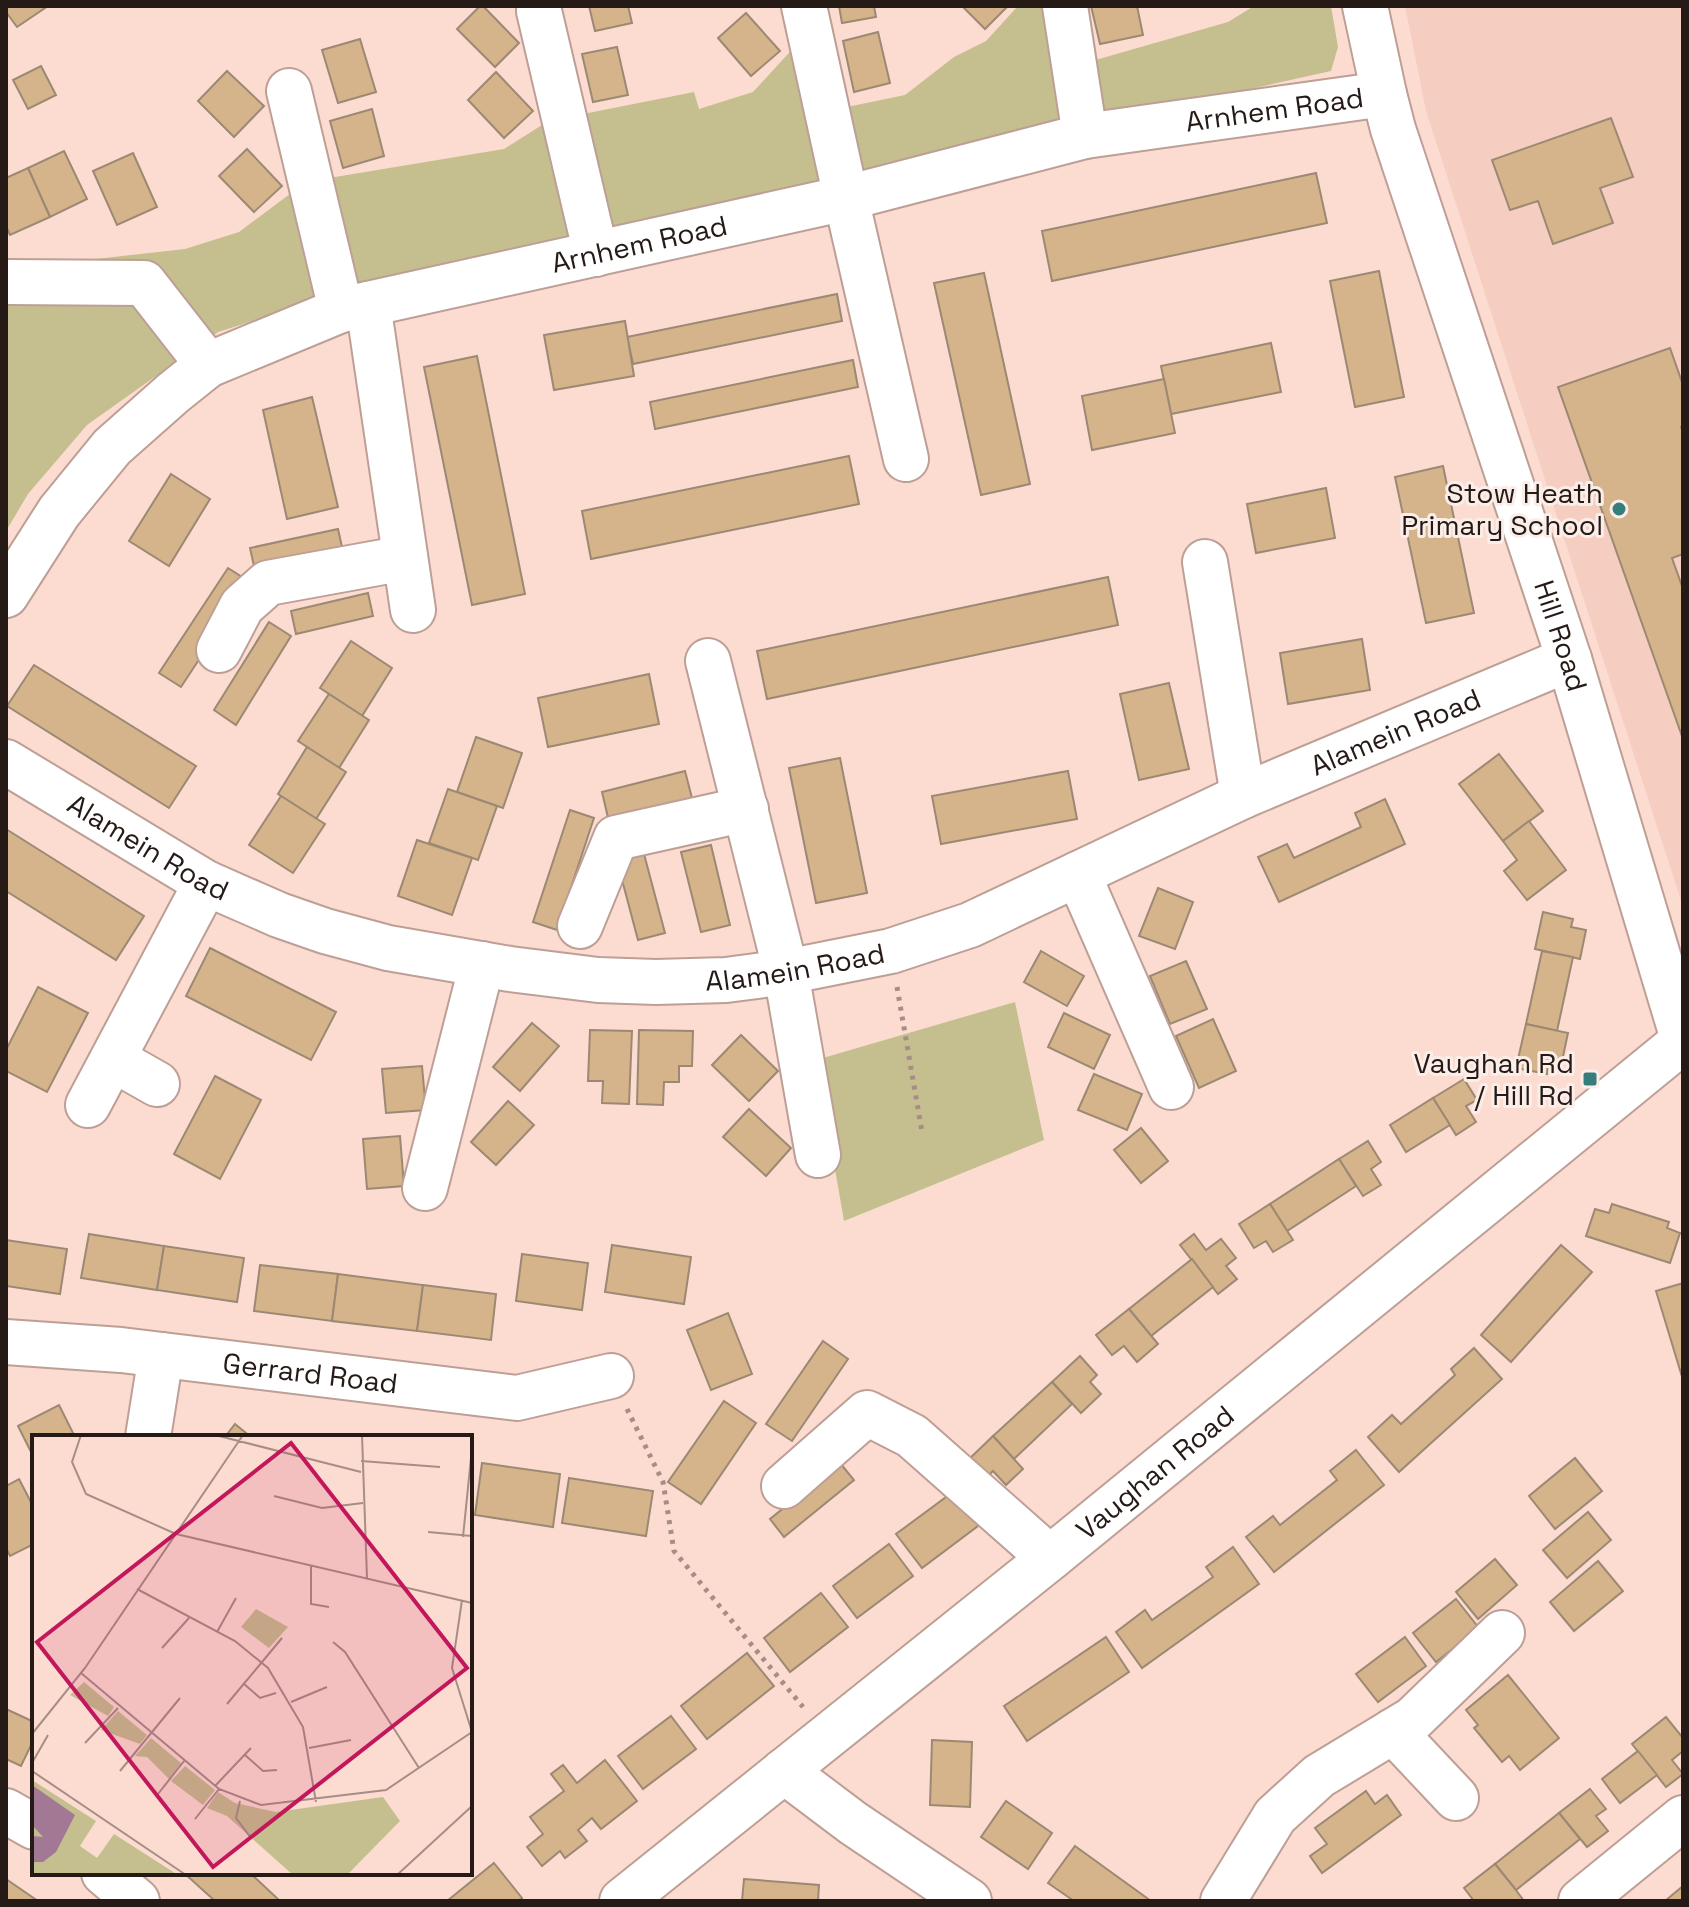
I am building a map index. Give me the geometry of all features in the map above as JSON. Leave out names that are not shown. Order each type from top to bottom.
[{"type":"street","points":[[804,6],[906,459]]},
{"type":"street","points":[[1065,6],[1085,136]]},
{"type":"street","name":"Hill Road","points":[[1365,6],[1393,129],[1569,659],[1683,1040]]},
{"type":"street","points":[[539,11],[596,254]]},
{"type":"street","points":[[289,91],[355,307],[413,610]]},
{"type":"street","name":"Arnhem Road","points":[[6,595],[59,512],[112,447],[208,365],[355,307],[846,198],[1085,136],[1384,94]]},
{"type":"street","points":[[6,282],[144,283],[208,365]]},
{"type":"street","points":[[219,650],[242,606],[268,583],[405,558]]},
{"type":"street","points":[[1205,562],[1243,796]]},
{"type":"street","name":"Alamein Road","points":[[6,762],[206,883],[325,931],[388,948],[598,980],[726,980],[786,972],[891,951],[970,925],[1243,796],[1569,659]]},
{"type":"street","points":[[708,661],[786,972],[818,1155]]},
{"type":"street","points":[[580,926],[616,838],[746,809]]},
{"type":"street","points":[[1078,874],[1171,1087]]},
{"type":"street","points":[[88,1105],[206,883]]},
{"type":"street","points":[[425,1188],[482,964]]},
{"type":"street","name":"Vaughan Road","points":[[622,1901],[1050,1558],[1683,1040]]},
{"type":"street","points":[[113,1059],[157,1084]]},
{"type":"street","name":"Gerrard Road","points":[[6,1342],[121,1350],[517,1398],[611,1376]]},
{"type":"street","points":[[148,1435],[161,1355]]},
{"type":"street","points":[[784,1486],[867,1413],[912,1436],[1050,1558]]},
{"type":"street","points":[[1223,1901],[1275,1816],[1319,1776],[1413,1719],[1502,1633]]},
{"type":"street","points":[[1393,1731],[1456,1798]]},
{"type":"street","points":[[784,1771],[853,1823],[969,1901]]},
{"type":"street","points":[[6,1811],[32,1826]]},
{"type":"street","points":[[1581,1901],[1683,1818]]},
{"type":"street","points":[[106,1875],[137,1901]]},
{"type":"path","points":[[891,951],[922,1132]]},
{"type":"path","points":[[611,1376],[663,1482],[674,1551],[826,1736]]},
{"type":"shaded area","points":[[1018,6],[1049,6],[1069,125],[855,177],[842,108],[905,95],[954,57],[986,41]]},
{"type":"shaded area","points":[[1254,6],[1331,6],[1338,47],[1331,71],[1102,122],[1085,63],[1228,22]]},
{"type":"shaded area","name":"Stow Heath Primary School","points":[[1405,6],[1683,6],[1683,907],[1426,111]]},
{"type":"shaded area","points":[[798,43],[824,182],[602,232],[573,116],[694,92],[699,109],[753,92]]},
{"type":"shaded area","points":[[553,118],[571,235],[350,291],[323,179],[504,149]]},
{"type":"shaded area","points":[[298,188],[331,296],[218,332],[87,425],[28,494],[6,531],[6,269],[185,249],[239,232]]},
{"type":"shaded area","points":[[1015,1002],[1044,1140],[844,1221],[816,1060]]},
{"type":"building","points":[[6,6],[48,6],[17,27],[6,12]]},
{"type":"building","points":[[480,6],[519,43],[495,67],[457,29]]},
{"type":"building","points":[[589,6],[628,6],[632,23],[595,31]]},
{"type":"building","points":[[839,6],[874,6],[876,17],[842,23]]},
{"type":"building","points":[[962,6],[1008,6],[985,29]]},
{"type":"building","points":[[1091,6],[1137,6],[1143,35],[1100,44]]},
{"type":"building","points":[[746,13],[780,51],[751,76],[718,38]]},
{"type":"building","points":[[878,32],[890,83],[854,92],[843,41]]},
{"type":"building","points":[[360,39],[376,92],[338,103],[322,50]]},
{"type":"building","points":[[617,47],[628,95],[593,102],[582,54]]},
{"type":"building","points":[[41,66],[56,95],[28,109],[13,80]]},
{"type":"building","points":[[227,71],[264,106],[234,137],[198,101]]},
{"type":"building","points":[[496,72],[533,111],[504,138],[468,100]]},
{"type":"building","points":[[372,109],[384,156],[343,168],[330,121]]},
{"type":"building","points":[[1611,118],[1633,177],[1600,188],[1613,223],[1553,244],[1538,201],[1510,210],[1492,160]]},
{"type":"building","points":[[247,149],[282,186],[254,212],[219,176]]},
{"type":"building","points":[[64,151],[87,199],[50,217],[28,168]]},
{"type":"building","points":[[133,153],[157,207],[117,225],[93,171]]},
{"type":"building","points":[[28,168],[50,217],[10,235],[6,226],[6,178]]},
{"type":"building","points":[[1316,173],[1327,223],[1052,281],[1042,231]]},
{"type":"building","points":[[1379,271],[1404,397],[1355,407],[1330,281]]},
{"type":"building","points":[[984,273],[1030,484],[981,495],[934,283]]},
{"type":"building","points":[[837,294],[842,321],[633,364],[627,337]]},
{"type":"building","points":[[625,321],[634,376],[554,390],[544,335]]},
{"type":"building","points":[[1271,343],[1281,392],[1171,414],[1161,366]]},
{"type":"building","points":[[1670,348],[1683,385],[1683,554],[1672,558],[1683,589],[1683,739],[1558,387]]},
{"type":"building","points":[[477,356],[525,594],[472,605],[424,367]]},
{"type":"building","points":[[853,360],[858,387],[655,429],[650,402]]},
{"type":"building","points":[[1164,379],[1175,433],[1092,450],[1082,396]]},
{"type":"building","points":[[312,397],[338,507],[287,519],[263,410]]},
{"type":"building","points":[[849,456],[859,504],[591,559],[582,511]]},
{"type":"building","points":[[1443,466],[1474,613],[1426,623],[1395,477]]},
{"type":"building","points":[[171,474],[210,499],[169,566],[129,541]]},
{"type":"building","points":[[1326,488],[1335,538],[1256,553],[1247,504]]},
{"type":"building","points":[[338,529],[344,556],[256,575],[250,548]]},
{"type":"building","points":[[228,568],[250,582],[181,687],[159,673]]},
{"type":"building","points":[[1108,577],[1118,625],[767,699],[757,651]]},
{"type":"building","points":[[368,593],[373,616],[296,634],[291,611]]},
{"type":"building","points":[[269,622],[291,636],[236,725],[214,710]]},
{"type":"building","points":[[1362,639],[1370,690],[1288,704],[1280,653]]},
{"type":"building","points":[[351,641],[392,668],[362,716],[320,688]]},
{"type":"building","points":[[34,665],[196,766],[169,808],[7,706]]},
{"type":"building","points":[[649,674],[659,724],[548,747],[538,698]]},
{"type":"building","points":[[1169,683],[1189,769],[1139,780],[1120,694]]},
{"type":"building","points":[[329,694],[369,720],[339,768],[298,741]]},
{"type":"building","points":[[476,737],[522,753],[503,808],[457,792]]},
{"type":"building","points":[[307,747],[346,772],[316,819],[278,794]]},
{"type":"building","points":[[1499,754],[1543,811],[1503,841],[1459,784]]},
{"type":"building","points":[[840,758],[867,893],[816,903],[789,768]]},
{"type":"building","points":[[685,771],[693,802],[609,822],[602,792]]},
{"type":"building","points":[[1068,771],[1077,819],[941,844],[932,796]]},
{"type":"building","points":[[448,789],[497,806],[478,860],[429,843]]},
{"type":"building","points":[[281,796],[325,824],[293,873],[249,845]]},
{"type":"building","points":[[1385,799],[1405,844],[1279,902],[1258,857],[1287,844],[1294,858],[1361,827],[1355,813]]},
{"type":"building","points":[[570,810],[594,818],[557,930],[533,922]]},
{"type":"building","points":[[1529,821],[1566,870],[1527,900],[1504,871],[1517,860],[1503,841]]},
{"type":"building","points":[[6,829],[144,916],[116,960],[6,891]]},
{"type":"building","points":[[417,840],[472,858],[452,915],[398,896]]},
{"type":"building","points":[[711,845],[730,925],[701,932],[681,852]]},
{"type":"building","points":[[644,854],[665,933],[638,940],[617,861]]},
{"type":"building","points":[[1158,888],[1193,902],[1175,949],[1139,936]]},
{"type":"building","points":[[1543,912],[1573,919],[1571,927],[1586,930],[1580,959],[1535,949]]},
{"type":"building","points":[[210,948],[336,1012],[311,1060],[186,996]]},
{"type":"building","points":[[1041,951],[1084,976],[1067,1006],[1024,982]]},
{"type":"building","points":[[1542,951],[1573,957],[1557,1031],[1526,1024]]},
{"type":"building","points":[[1186,961],[1207,1009],[1170,1024],[1150,976]]},
{"type":"building","points":[[38,987],[88,1013],[47,1092],[6,1071],[6,1050]]},
{"type":"building","points":[[1064,1013],[1110,1035],[1094,1069],[1048,1047]]},
{"type":"building","points":[[1213,1019],[1236,1071],[1199,1088],[1176,1036]]},
{"type":"building","points":[[532,1023],[559,1046],[520,1091],[493,1067]]},
{"type":"building","points":[[1526,1024],[1568,1033],[1561,1066],[1549,1063],[1547,1074],[1516,1068]]},
{"type":"building","points":[[590,1030],[632,1031],[629,1104],[602,1103],[603,1081],[588,1081]]},
{"type":"building","points":[[639,1030],[693,1031],[692,1066],[679,1066],[679,1082],[664,1082],[663,1105],[637,1104]]},
{"type":"building","points":[[741,1035],[778,1071],[749,1101],[712,1065]]},
{"type":"building","points":[[422,1066],[426,1110],[386,1113],[382,1069]]},
{"type":"building","points":[[1094,1074],[1142,1094],[1127,1130],[1078,1110]]},
{"type":"building","points":[[215,1076],[261,1100],[220,1179],[174,1154]]},
{"type":"building","points":[[1464,1079],[1477,1100],[1466,1106],[1476,1122],[1456,1135],[1433,1098]]},
{"type":"building","points":[[1433,1098],[1450,1125],[1406,1152],[1390,1125]]},
{"type":"building","points":[[508,1101],[534,1125],[496,1165],[471,1142]]},
{"type":"building","points":[[749,1109],[791,1148],[766,1176],[723,1137]]},
{"type":"building","points":[[1141,1128],[1168,1161],[1141,1183],[1114,1150]]},
{"type":"building","points":[[400,1136],[404,1186],[367,1189],[363,1139]]},
{"type":"building","points":[[1368,1141],[1381,1162],[1371,1169],[1381,1185],[1363,1196],[1339,1159]]},
{"type":"building","points":[[1339,1159],[1356,1186],[1287,1231],[1270,1204]]},
{"type":"building","points":[[1270,1204],[1293,1240],[1273,1252],[1266,1241],[1254,1248],[1239,1224]]},
{"type":"building","points":[[1612,1204],[1669,1222],[1667,1228],[1680,1233],[1670,1263],[1586,1236],[1595,1209],[1609,1213]]},
{"type":"building","points":[[89,1234],[164,1246],[157,1290],[81,1278]]},
{"type":"building","points":[[1194,1234],[1206,1250],[1221,1239],[1236,1258],[1226,1266],[1237,1279],[1218,1294],[1180,1245]]},
{"type":"building","points":[[6,1240],[67,1249],[60,1294],[6,1286]]},
{"type":"building","points":[[612,1245],[691,1257],[684,1304],[605,1292]]},
{"type":"building","points":[[1561,1245],[1592,1272],[1511,1362],[1481,1335]]},
{"type":"building","points":[[164,1246],[244,1258],[237,1302],[157,1290]]},
{"type":"building","points":[[522,1254],[588,1263],[582,1310],[516,1301]]},
{"type":"building","points":[[1192,1259],[1213,1287],[1151,1336],[1129,1309]]},
{"type":"building","points":[[260,1265],[338,1274],[332,1321],[254,1311]]},
{"type":"building","points":[[338,1274],[423,1285],[417,1331],[332,1321]]},
{"type":"building","points":[[1683,1283],[1683,1380],[1656,1291]]},
{"type":"building","points":[[423,1285],[496,1294],[491,1340],[417,1331]]},
{"type":"building","points":[[1129,1309],[1158,1344],[1137,1362],[1124,1346],[1112,1355],[1096,1335]]},
{"type":"building","points":[[728,1313],[752,1374],[711,1390],[687,1330]]},
{"type":"building","points":[[823,1341],[848,1359],[792,1441],[766,1424]]},
{"type":"building","points":[[1474,1348],[1502,1379],[1399,1472],[1368,1437],[1392,1415],[1401,1424],[1455,1375],[1451,1369]]},
{"type":"building","points":[[1080,1356],[1097,1375],[1090,1382],[1101,1394],[1081,1413],[1052,1382]]},
{"type":"building","points":[[1052,1382],[1072,1404],[1014,1459],[993,1436]]},
{"type":"building","points":[[724,1401],[756,1423],[701,1504],[668,1482]]},
{"type":"building","points":[[59,1405],[74,1435],[32,1435],[32,1454],[18,1426]]},
{"type":"building","points":[[235,1424],[249,1435],[227,1435]]},
{"type":"building","points":[[993,1436],[1023,1469],[1006,1485],[993,1471],[984,1480],[967,1461]]},
{"type":"building","points":[[1356,1450],[1384,1485],[1274,1572],[1246,1537],[1273,1516],[1280,1525],[1337,1480],[1330,1471]]},
{"type":"building","points":[[1575,1458],[1602,1491],[1555,1529],[1529,1496]]},
{"type":"building","points":[[482,1463],[560,1474],[553,1527],[475,1515]]},
{"type":"building","points":[[840,1463],[854,1480],[784,1537],[770,1519]]},
{"type":"building","points":[[569,1478],[653,1491],[646,1536],[562,1523]]},
{"type":"building","points":[[19,1479],[32,1504],[32,1545],[10,1556],[6,1548],[6,1486]]},
{"type":"building","points":[[957,1489],[982,1523],[922,1568],[896,1534]]},
{"type":"building","points":[[1588,1512],[1611,1540],[1567,1578],[1543,1550]]},
{"type":"building","points":[[889,1544],[913,1576],[857,1618],[833,1586]]},
{"type":"building","points":[[1233,1547],[1259,1584],[1142,1668],[1116,1632],[1145,1610],[1152,1620],[1213,1577],[1206,1567]]},
{"type":"building","points":[[1495,1559],[1517,1585],[1478,1619],[1456,1592]]},
{"type":"building","points":[[1598,1561],[1623,1591],[1574,1631],[1550,1602]]},
{"type":"building","points":[[821,1593],[848,1627],[790,1672],[764,1638]]},
{"type":"building","points":[[1456,1599],[1479,1628],[1436,1662],[1413,1633]]},
{"type":"building","points":[[1106,1637],[1129,1672],[1027,1741],[1004,1706]]},
{"type":"building","points":[[1405,1637],[1426,1666],[1378,1702],[1356,1674]]},
{"type":"building","points":[[747,1653],[774,1686],[707,1739],[681,1706]]},
{"type":"building","points":[[1508,1675],[1559,1738],[1520,1770],[1509,1756],[1502,1762],[1474,1728],[1478,1725],[1466,1710]]},
{"type":"building","points":[[6,1709],[32,1721],[32,1743],[21,1766],[6,1759]]},
{"type":"building","points":[[671,1716],[696,1749],[643,1789],[618,1756]]},
{"type":"building","points":[[1666,1717],[1683,1738],[1683,1751],[1672,1760],[1683,1774],[1666,1787],[1632,1744]]},
{"type":"building","points":[[932,1740],[972,1742],[970,1807],[930,1805]]},
{"type":"building","points":[[1638,1751],[1657,1775],[1620,1803],[1602,1779]]},
{"type":"building","points":[[605,1760],[637,1801],[601,1829],[592,1818],[578,1830],[587,1841],[565,1858],[560,1851],[542,1866],[527,1847],[543,1834],[530,1817],[564,1791],[551,1774],[563,1765],[577,1783]]},
{"type":"building","points":[[1590,1789],[1606,1809],[1596,1816],[1608,1831],[1587,1847],[1559,1813]]},
{"type":"building","points":[[1366,1791],[1375,1804],[1387,1795],[1401,1815],[1322,1873],[1310,1856],[1327,1844],[1315,1828]]},
{"type":"building","points":[[1006,1801],[1052,1833],[1028,1869],[981,1837]]},
{"type":"building","points":[[1559,1813],[1580,1839],[1516,1890],[1495,1864]]},
{"type":"building","points":[[1075,1846],[1151,1901],[1074,1901],[1048,1883]]},
{"type":"building","points":[[494,1863],[522,1898],[518,1901],[447,1901]]},
{"type":"building","points":[[1495,1864],[1524,1901],[1474,1901],[1464,1888]]},
{"type":"building","points":[[186,1875],[252,1875],[280,1901],[215,1901]]},
{"type":"building","points":[[6,1879],[38,1901],[6,1901]]},
{"type":"building","points":[[744,1879],[819,1885],[818,1901],[742,1901]]},
{"type":"building","points":[[1683,1886],[1683,1901],[1665,1901]]},
{"type":"place","name":"Stow Heath Primary School","points":[[1619,509]]},
{"type":"place","name":"Vaughan Rd / Hill Rd","points":[[1590,1079]]}]
